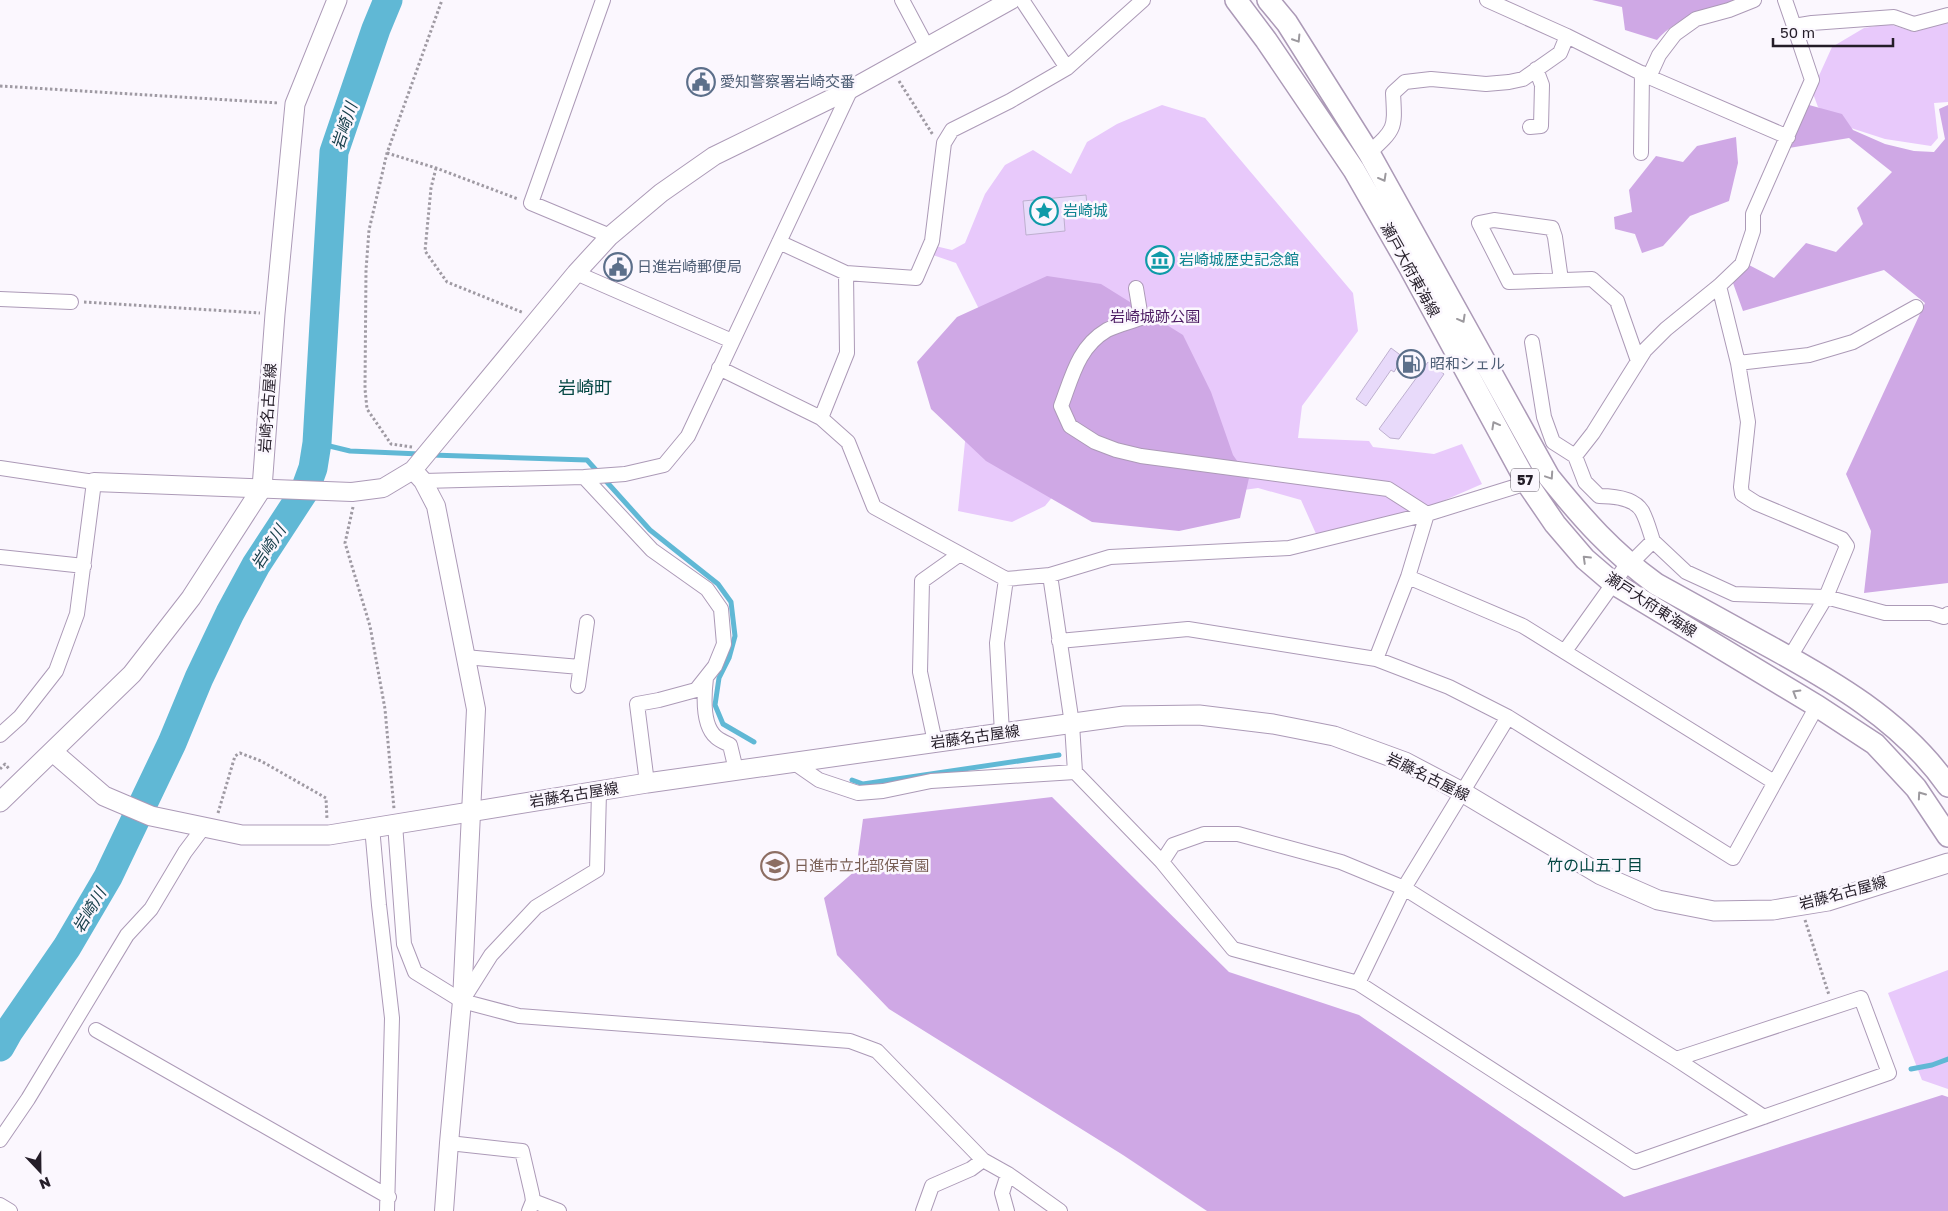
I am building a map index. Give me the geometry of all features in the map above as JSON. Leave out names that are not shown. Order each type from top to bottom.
[{"type":"main road","name":"岩崎名古屋線","points":[[53,752],[132,674],[191,598],[269,489],[275,314],[295,104],[337,0]]},
{"type":"main road","name":"瀬戸大府東海線","points":[[1236,0],[1266,40],[1354,170],[1409,266],[1527,483],[1555,524],[1585,559],[1613,583],[1817,706],[1876,744],[1916,788],[1948,836]]},
{"type":"main road","name":"瀬戸大府東海線","points":[[1268,0],[1287,23],[1369,154],[1549,477],[1574,507],[1611,548],[1656,584],[1843,689],[1888,721],[1937,770],[1948,786]]},
{"type":"main road","name":"岩藤名古屋線","points":[[53,752],[104,796],[151,816],[201,828],[242,835],[329,835],[647,783],[935,742],[1124,716],[1199,715],[1274,724],[1334,736],[1405,762],[1462,792],[1601,874],[1658,900],[1714,911],[1773,910],[1828,901],[1948,863]]},
{"type":"main road","points":[[0,802],[53,752]]},
{"type":"street","points":[[603,0],[531,203],[610,236]]},
{"type":"street","points":[[902,0],[928,47]]},
{"type":"street","points":[[0,468],[94,482],[354,492],[383,488],[422,463],[576,273],[610,236],[661,193],[714,156],[851,89],[1011,0]]},
{"type":"street","points":[[1022,0],[1067,68]]},
{"type":"street","points":[[779,242],[846,273],[916,278],[932,241],[944,144],[952,130],[1010,101],[1067,68],[1143,0]]},
{"type":"street","points":[[1487,0],[1645,75],[1788,137]]},
{"type":"street","points":[[1641,153],[1645,75],[1659,55],[1675,34],[1696,19],[1729,10],[1754,0]]},
{"type":"street","points":[[1575,456],[1594,433],[1646,350],[1666,329],[1719,286],[1742,264],[1753,231],[1753,214],[1812,80],[1785,0]]},
{"type":"street","points":[[1794,26],[1894,17],[1914,24],[1948,15]]},
{"type":"street","points":[[1369,154],[1388,136],[1394,123],[1392,93],[1405,82],[1431,79],[1486,84],[1522,79],[1560,53],[1566,36]]},
{"type":"street","points":[[1530,127],[1541,126],[1542,85],[1536,69]]},
{"type":"street","points":[[422,463],[589,477],[625,474],[664,465],[688,436],[851,89]]},
{"type":"street","points":[[1561,280],[1556,237],[1552,228],[1494,220],[1479,223],[1509,282],[1561,280],[1592,278],[1617,301],[1638,362]]},
{"type":"street","points":[[576,273],[732,341]]},
{"type":"street","points":[[821,418],[848,353],[846,273]]},
{"type":"street","points":[[1719,286],[1738,363],[1748,422],[1741,487],[1742,494],[1756,503],[1842,539],[1847,546],[1826,597],[1790,658]]},
{"type":"street","points":[[1136,288],[1141,318],[1107,330],[1085,348],[1075,366],[1061,406],[1070,426],[1095,442],[1116,450],[1141,456],[1388,489],[1428,514]]},
{"type":"street","points":[[0,299],[71,302]]},
{"type":"street","points":[[1738,363],[1809,355],[1853,342],[1916,307]]},
{"type":"street","points":[[1532,342],[1544,417],[1553,442],[1575,456],[1585,482],[1598,496],[1613,496],[1628,501],[1641,510],[1653,541],[1686,572],[1734,594],[1826,597],[1885,613],[1931,613],[1947,618]]},
{"type":"street","points":[[719,368],[821,418],[848,442],[874,507],[1006,579],[1050,576],[1110,558],[1288,548],[1428,514],[1527,483]]},
{"type":"street","points":[[422,463],[436,506],[476,709],[462,1001],[444,1211]]},
{"type":"street","points":[[589,477],[652,550],[707,589],[721,609],[724,644],[714,666],[696,690],[637,704],[647,783]]},
{"type":"street","points":[[0,736],[20,717],[56,671],[77,614],[94,482]]},
{"type":"street","points":[[1376,659],[1408,577],[1428,514]]},
{"type":"street","points":[[1565,652],[1628,563],[1637,558],[1653,541]]},
{"type":"street","points":[[935,742],[920,672],[922,581],[960,554]]},
{"type":"street","points":[[0,557],[84,566]]},
{"type":"street","points":[[1050,576],[1072,724],[1075,772],[1162,862],[1233,949],[1358,983],[1635,1162],[1889,1073],[1861,998],[1676,1059]]},
{"type":"street","points":[[1408,577],[1523,626],[1774,782]]},
{"type":"street","points":[[1002,733],[997,643],[1006,579]]},
{"type":"street","points":[[578,686],[587,622]]},
{"type":"street","points":[[1059,641],[1188,629],[1376,659],[1448,687],[1508,717],[1733,858],[1817,706]]},
{"type":"street","points":[[465,657],[580,667]]},
{"type":"street","points":[[706,678],[704,699],[707,720],[715,737],[730,745],[736,770]]},
{"type":"street","points":[[1358,983],[1404,888],[1508,717]]},
{"type":"street","points":[[793,762],[819,780],[858,794],[931,781],[1075,772]]},
{"type":"street","points":[[462,1001],[490,955],[536,907],[597,870],[599,792]]},
{"type":"street","points":[[395,824],[404,944],[415,972],[462,1001],[518,1016],[850,1041],[877,1051],[982,1160],[1008,1174],[1060,1211]]},
{"type":"street","points":[[372,827],[392,1018],[388,1211]]},
{"type":"street","points":[[0,1140],[28,1099],[127,935],[151,909],[201,828]]},
{"type":"street","points":[[1162,862],[1174,845],[1204,834],[1238,834],[1342,862],[1404,888],[1676,1059],[1764,1117]]},
{"type":"street","points":[[96,1030],[389,1197]]},
{"type":"street","points":[[449,1143],[522,1151],[531,1206],[559,1211]]},
{"type":"street","points":[[923,1211],[932,1186],[971,1169],[982,1160]]},
{"type":"street","points":[[1007,1211],[1002,1193],[1008,1174]]},
{"type":"street","points":[[0,1205],[10,1211]]},
{"type":"path","points":[[422,463],[391,444],[367,409],[364,389],[368,246],[369,230],[386,153],[442,0]]},
{"type":"path","points":[[890,68],[933,135],[944,144]]},
{"type":"path","points":[[0,86],[295,104]]},
{"type":"path","points":[[386,153],[436,168],[531,203]]},
{"type":"path","points":[[436,168],[431,188],[425,251],[447,282],[537,319]]},
{"type":"path","points":[[71,302],[275,314]]},
{"type":"path","points":[[354,492],[345,542],[370,626],[385,709],[395,824]]},
{"type":"path","points":[[201,828],[235,756],[240,753],[261,761],[326,798],[329,835]]},
{"type":"path","points":[[1800,906],[1833,1007]]},
{"type":"green space","points":[[1948,22],[1948,102],[1934,103],[1938,138],[1931,146],[1885,139],[1851,128],[1818,107],[1812,91],[1832,47],[1864,28],[1889,24],[1914,32]]},
{"type":"green space","name":"岩崎城跡公園","points":[[1162,105],[1205,118],[1353,293],[1358,331],[1302,406],[1298,438],[1369,441],[1373,447],[1434,454],[1462,444],[1482,484],[1420,511],[1317,536],[1301,500],[1258,488],[1208,495],[1059,489],[1045,506],[1012,522],[958,511],[966,432],[985,321],[956,263],[930,254],[927,244],[952,250],[965,243],[985,194],[1005,165],[1033,150],[1071,174],[1087,142],[1117,124]]},
{"type":"green space","points":[[1948,970],[1948,1089],[1922,1080],[1888,993]]},
{"type":"shaded area","points":[[1592,0],[1738,0],[1705,10],[1684,19],[1657,40],[1625,30],[1622,7]]},
{"type":"shaded area","points":[[1809,105],[1842,114],[1853,130],[1885,144],[1914,151],[1934,152],[1945,139],[1939,109],[1948,105],[1948,583],[1864,593],[1871,531],[1846,474],[1925,303],[1884,270],[1743,311],[1733,283],[1749,265],[1774,278],[1806,243],[1836,252],[1863,224],[1857,208],[1892,172],[1849,138],[1789,148],[1799,118]]},
{"type":"shaded area","points":[[1736,137],[1738,163],[1729,201],[1690,216],[1663,246],[1642,253],[1635,234],[1615,229],[1614,217],[1632,212],[1629,190],[1656,156],[1683,162],[1697,146]]},
{"type":"shaded area","points":[[1047,276],[1101,284],[1183,335],[1211,392],[1233,455],[1249,478],[1240,518],[1179,531],[1092,522],[986,461],[931,409],[917,362],[957,317]]},
{"type":"shaded area","points":[[1052,797],[1229,972],[1359,1015],[1624,1197],[1942,1095],[1948,1097],[1948,1211],[1207,1211],[1123,1155],[889,1009],[837,955],[824,898],[856,870],[863,819]]},
{"type":"building","points":[[1086,195],[1088,215],[1064,218],[1065,231],[1026,235],[1023,201]]},
{"type":"building","points":[[1391,348],[1403,357],[1394,372],[1391,370],[1366,406],[1356,399]]},
{"type":"building","points":[[1428,362],[1444,374],[1399,439],[1390,438],[1379,429]]},
{"type":"waterway","name":"岩崎川","points":[[0,1047],[67,947],[108,877],[172,743],[199,678],[230,613],[256,565],[305,490],[313,468],[317,443],[334,152],[376,29],[388,0]]},
{"type":"waterway","points":[[317,443],[350,451],[420,454]]},
{"type":"waterway","points":[[431,455],[587,460],[650,530],[718,584],[731,602],[735,636],[729,658],[719,678],[715,705],[723,724],[754,742]]},
{"type":"waterway","points":[[852,780],[863,784],[1059,755]]},
{"type":"waterway","points":[[1911,1069],[1932,1065],[1948,1059]]},
{"type":"place","name":"愛知警察署岩崎交番","points":[[701,82]]},
{"type":"place","name":"岩崎城","points":[[1044,211]]},
{"type":"place","name":"岩崎城歴史記念館","points":[[1160,260]]},
{"type":"place","name":"日進岩崎郵便局","points":[[618,267]]},
{"type":"place","name":"昭和シェル","points":[[1411,364]]},
{"type":"place","name":"日進市立北部保育園","points":[[775,866]]},
{"type":"district","name":"岩崎町","points":[[585,388]]},
{"type":"district","name":"竹の山五丁目","points":[[1595,865]]}]
